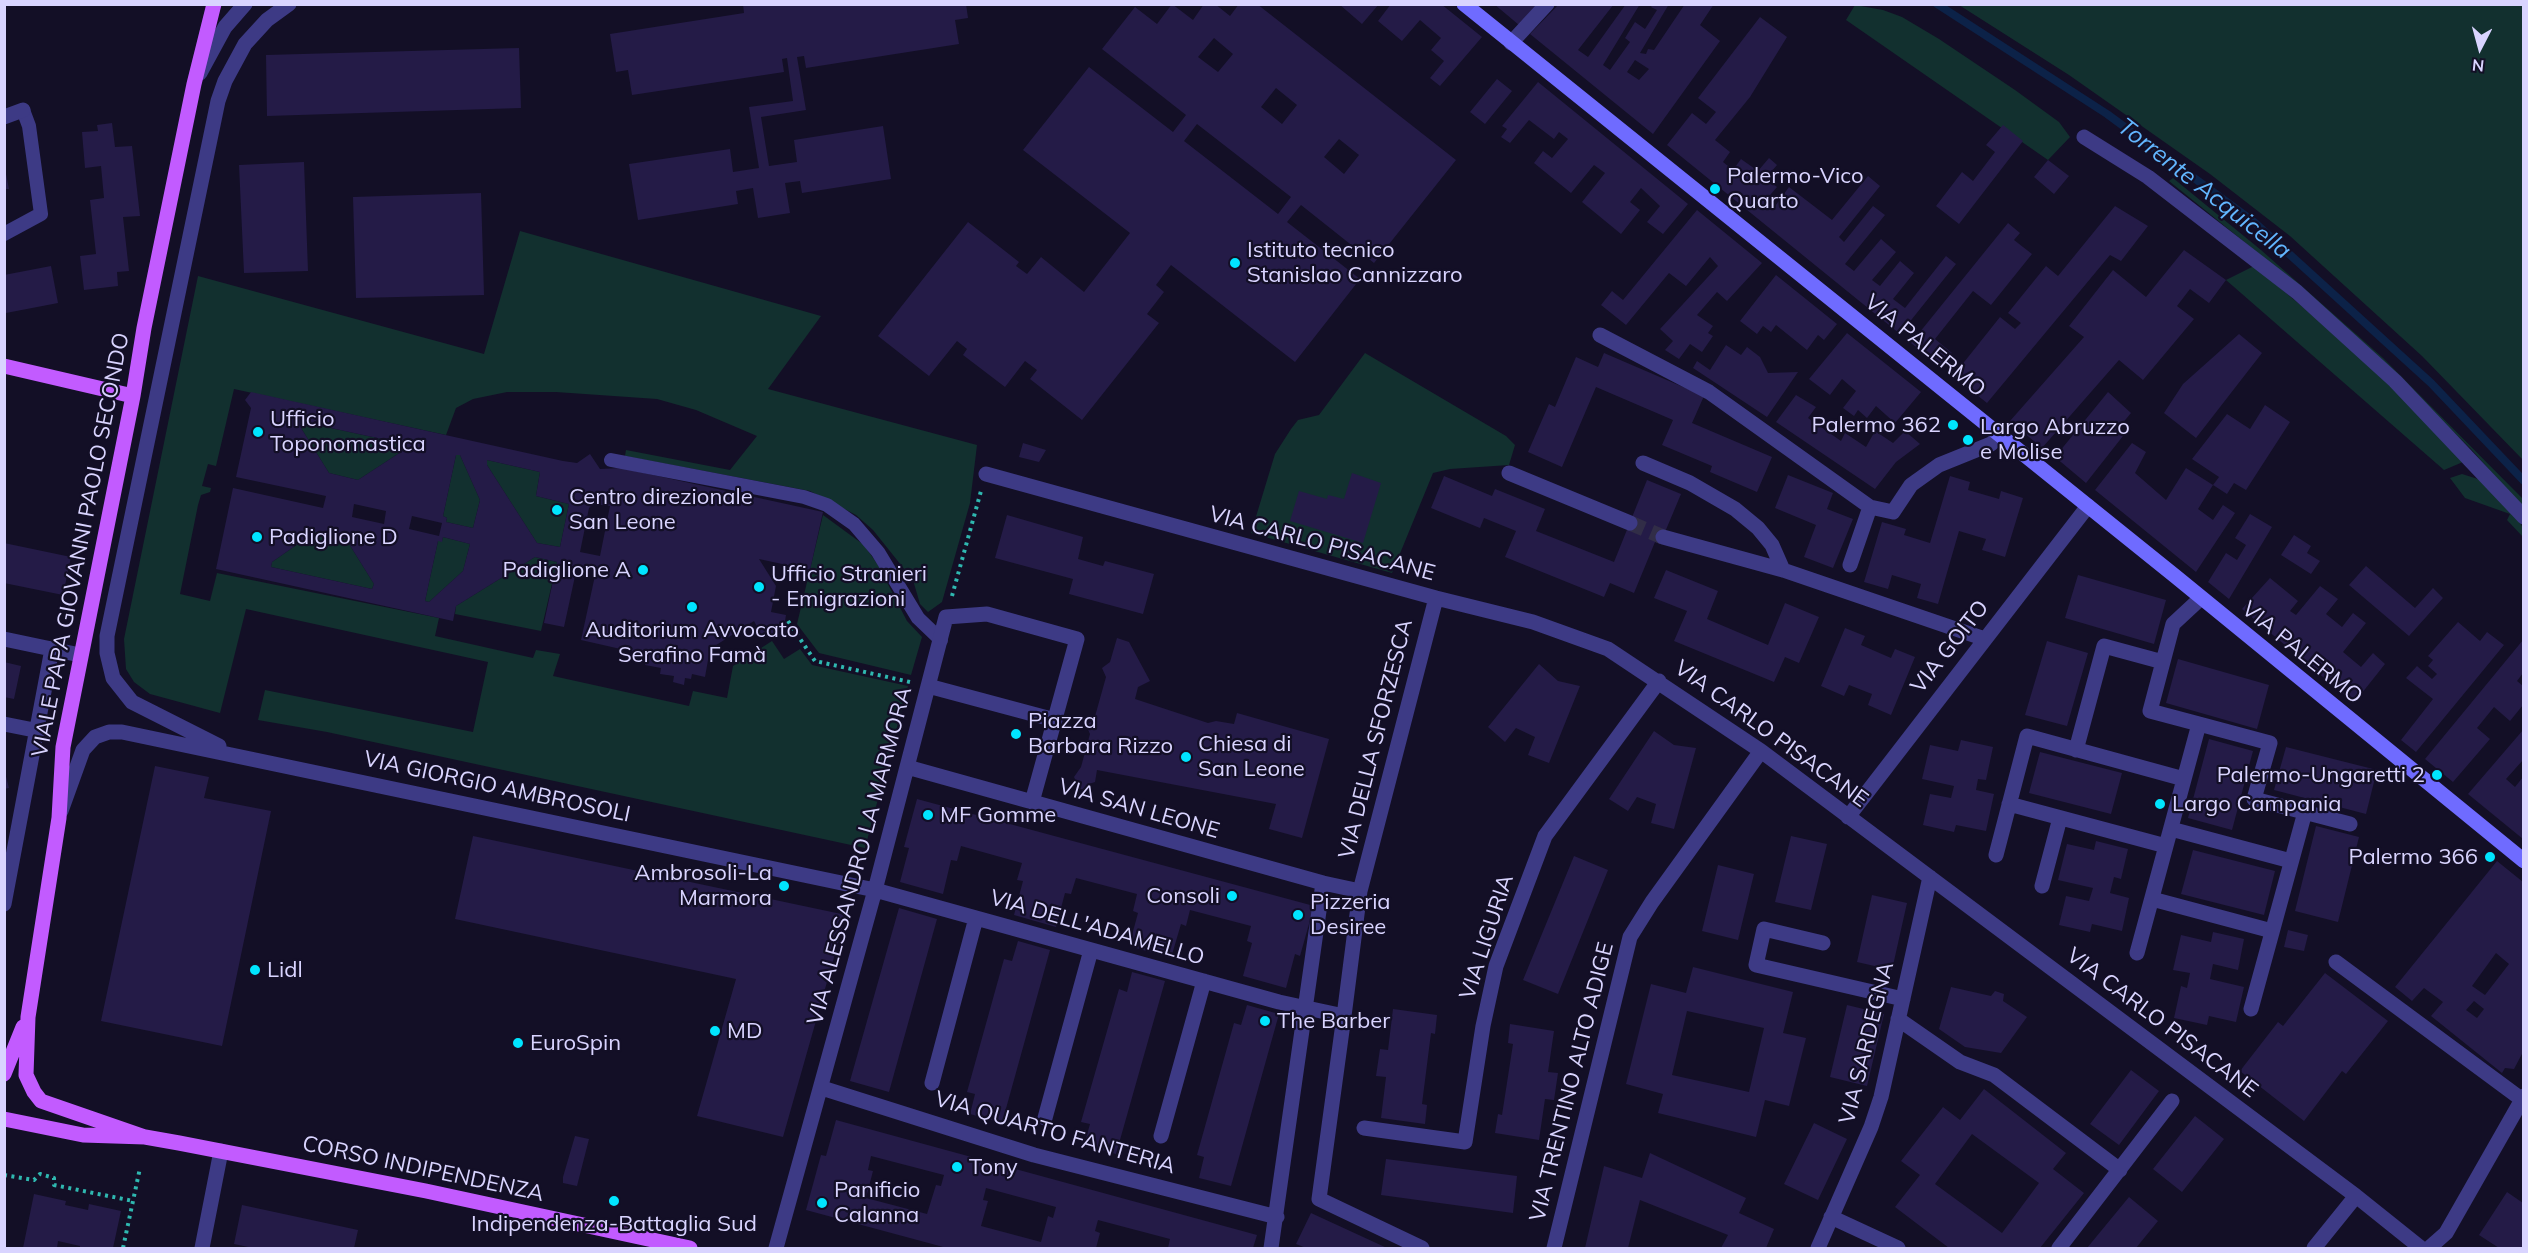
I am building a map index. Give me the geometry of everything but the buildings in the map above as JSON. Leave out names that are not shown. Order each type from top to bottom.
[{"type":"main road","name":"VIALE PAPA GIOVANNI PAOLO SECONDO","points":[[27,1017],[59,818],[63,747],[133,396],[144,328],[194,84],[214,4]]},
{"type":"main road","name":"VIA PALERMO","points":[[1464,4],[2001,435],[2523,861]]},
{"type":"main road","points":[[4,366],[133,396]]},
{"type":"main road","points":[[4,1074],[27,1017]]},
{"type":"main road","points":[[27,1017],[26,1075],[33,1092],[41,1101],[54,1108],[146,1137]]},
{"type":"main road","points":[[4,1119],[83,1135],[146,1137]]},
{"type":"main road","name":"CORSO INDIPENDENZA","points":[[146,1137],[426,1191],[690,1248]]},
{"type":"street","points":[[194,84],[225,27],[245,4]]},
{"type":"street","points":[[239,756],[147,711],[121,690],[109,666],[107,636],[218,101],[225,81],[245,44],[267,20],[289,4]]},
{"type":"street","points":[[1511,43],[1547,4]]},
{"type":"street","points":[[4,117],[23,110]]},
{"type":"street","points":[[2084,137],[2148,177],[2297,292],[2395,381],[2523,517]]},
{"type":"street","points":[[1600,335],[1709,392],[1870,507],[1893,512],[1911,485],[1939,465],[1991,444],[2001,435]]},
{"type":"street","points":[[1643,463],[1690,483],[1735,509],[1758,528],[1772,545],[1783,570]]},
{"type":"street","points":[[1509,473],[1630,523]]},
{"type":"street","name":"VIA CARLO PISACANE","points":[[986,474],[1436,598],[1533,622],[1608,649],[1761,751],[2356,1196],[2421,1248]]},
{"type":"street","name":"VIA GOITO","points":[[1848,817],[2088,506]]},
{"type":"street","points":[[1850,565],[1870,507]]},
{"type":"street","points":[[1663,537],[1783,570],[1985,639]]},
{"type":"street","name":"VIA DELLA SFORZESCA","points":[[1344,1016],[1360,891],[1436,598]]},
{"type":"street","points":[[2201,598],[2174,624],[2150,711],[2270,743],[2254,799],[2350,824]]},
{"type":"street","points":[[946,618],[987,614],[1077,639],[1032,802]]},
{"type":"street","name":"VIA ALESSANDRO LA MARMORA","points":[[776,1248],[822,1088],[946,618]]},
{"type":"street","points":[[4,639],[80,655]]},
{"type":"street","points":[[2076,750],[2104,646],[2163,662]]},
{"type":"street","points":[[4,904],[11,832],[39,731],[52,649]]},
{"type":"street","name":"VIA LIGURIA","points":[[1364,1128],[1465,1142],[1483,1026],[1496,966],[1545,836],[1659,681]]},
{"type":"street","points":[[928,686],[1055,720]]},
{"type":"street","points":[[4,723],[39,731]]},
{"type":"street","points":[[2137,953],[2199,724]]},
{"type":"street","name":"VIA GIORGIO AMBROSOLI","points":[[59,818],[83,750],[96,737],[109,732],[239,756],[875,890]]},
{"type":"street","points":[[1996,855],[2027,736],[2184,779]]},
{"type":"street","name":"VIA TRENTINO ALTO ADIGE","points":[[1554,1248],[1630,937],[1652,902],[1761,751]]},
{"type":"street","name":"VIA SAN LEONE","points":[[907,767],[1323,883],[1360,891]]},
{"type":"street","points":[[2009,804],[2166,846]]},
{"type":"street","points":[[2251,1009],[2305,812]]},
{"type":"street","points":[[2042,886],[2060,818]]},
{"type":"street","points":[[2170,829],[2291,861]]},
{"type":"street","name":"VIA SARDEGNA","points":[[1818,1248],[1871,1127],[1930,877]]},
{"type":"street","points":[[1271,1248],[1323,883]]},
{"type":"street","name":"VIA DELL'ADAMELLO","points":[[875,890],[1306,1009]]},
{"type":"street","points":[[2152,898],[2272,931]]},
{"type":"street","points":[[932,1083],[976,918]]},
{"type":"street","points":[[1823,943],[1764,929],[1756,965],[1903,999]]},
{"type":"street","points":[[1045,1118],[1091,950]]},
{"type":"street","points":[[2336,962],[2523,1099],[2446,1233],[2429,1248]]},
{"type":"street","points":[[1161,1136],[1204,981]]},
{"type":"street","points":[[1306,1009],[1344,1016],[1319,1199],[1422,1248]]},
{"type":"street","points":[[1898,1019],[1960,1062],[1994,1075],[2120,1170]]},
{"type":"street","name":"VIA QUARTO FANTERIA","points":[[822,1088],[1034,1155],[1277,1217]]},
{"type":"street","points":[[2059,1248],[2172,1101]]},
{"type":"street","points":[[202,1248],[221,1151]]},
{"type":"street","points":[[2314,1248],[2356,1196]]},
{"type":"street","points":[[1831,1217],[1898,1248]]},
{"type":"lane","points":[[4,234],[41,214],[29,126],[23,110]]},
{"type":"lane","points":[[611,460],[804,497],[826,505],[854,524],[878,552],[918,618],[941,640]]},
{"type":"path","points":[[946,618],[986,474]]},
{"type":"path","points":[[788,621],[815,661],[928,686]]},
{"type":"path","points":[[123,1248],[140,1168]]},
{"type":"path","points":[[4,1175],[34,1180],[40,1174],[54,1178],[54,1185],[133,1201]]},
{"type":"green space","points":[[1855,5],[1883,10],[1902,17],[1939,39],[2059,122],[2070,137],[2048,160],[1846,20]]},
{"type":"green space","points":[[1959,5],[2523,5],[2523,460],[2422,356],[2290,236],[2210,174],[2069,75]]},
{"type":"green space","points":[[2173,178],[2261,250],[2383,358],[2523,499],[2523,508],[2471,449],[2417,396],[2300,287],[2169,181]]},
{"type":"green space","points":[[520,231],[821,316],[768,389],[977,445],[970,503],[942,602],[928,612],[920,604],[913,580],[873,530],[856,515],[810,491],[625,456],[626,450],[730,470],[757,436],[696,410],[657,399],[556,392],[507,392],[473,399],[456,408],[446,435],[234,389],[216,466],[208,464],[202,486],[211,488],[210,492],[201,495],[198,505],[180,594],[210,601],[217,573],[439,618],[435,636],[533,658],[536,650],[560,654],[553,676],[689,706],[693,691],[727,698],[733,666],[772,641],[784,659],[800,649],[812,665],[908,686],[865,848],[327,732],[258,720],[265,690],[473,732],[488,662],[246,609],[220,713],[150,694],[134,682],[126,669],[124,639],[198,276],[484,354]]},
{"type":"green space","points":[[2254,266],[2374,367],[2463,462],[2444,470],[2226,280]]},
{"type":"green space","points":[[1365,353],[1506,436],[1515,445],[1509,465],[1450,469],[1433,473],[1392,573],[1251,533],[1275,454],[1298,420],[1319,415]]},
{"type":"green space","points":[[303,422],[405,444],[404,450],[358,480],[329,473],[301,428]]},
{"type":"green space","points":[[456,455],[460,455],[480,500],[473,528],[446,522],[447,518],[443,516]]},
{"type":"green space","points":[[487,460],[540,472],[536,496],[569,504],[560,547],[537,543],[487,465]]},
{"type":"green space","points":[[2462,474],[2481,480],[2516,516],[2523,528],[2523,537],[2507,520],[2510,514],[2465,498],[2450,478]]},
{"type":"green space","points":[[823,515],[864,545],[878,565],[907,621],[922,637],[911,675],[819,653],[797,624]]},
{"type":"green space","points":[[315,532],[346,539],[374,584],[372,589],[271,567],[272,562]]},
{"type":"green space","points":[[443,537],[470,544],[463,571],[429,602],[425,601],[438,541],[442,541]]},
{"type":"green space","points":[[535,557],[557,562],[541,631],[455,614],[456,606]]},
{"type":"waterway","name":"Torrente Acquicella","points":[[1937,4],[2107,114],[2254,222],[2431,383],[2524,481]]},
{"type":"tunnel","points":[[1630,523],[1663,537]]},
{"type":"place","name":"Palermo-Vico Quarto","points":[[1715,189]]},
{"type":"place","name":"Istituto tecnico Stanislao Cannizzaro","points":[[1235,263]]},
{"type":"place","name":"Palermo 362","points":[[1953,425]]},
{"type":"place","name":"Ufficio Toponomastica","points":[[258,432]]},
{"type":"place","name":"Largo Abruzzo e Molise","points":[[1968,440]]},
{"type":"place","name":"Centro direzionale San Leone","points":[[557,510]]},
{"type":"place","name":"Padiglione D","points":[[257,537]]},
{"type":"place","name":"Padiglione A","points":[[643,570]]},
{"type":"place","name":"Ufficio Stranieri - Emigrazioni","points":[[759,587]]},
{"type":"place","name":"Auditorium Avvocato Serafino Famà","points":[[692,607]]},
{"type":"place","name":"Piazza Barbara Rizzo","points":[[1016,734]]},
{"type":"place","name":"Chiesa di San Leone","points":[[1186,757]]},
{"type":"place","name":"Palermo-Ungaretti 2","points":[[2437,775]]},
{"type":"place","name":"Largo Campania","points":[[2160,804]]},
{"type":"place","name":"MF Gomme","points":[[928,815]]},
{"type":"place","name":"Palermo 366","points":[[2490,857]]},
{"type":"place","name":"Ambrosoli-La Marmora","points":[[784,886]]},
{"type":"place","name":"Consoli","points":[[1232,896]]},
{"type":"place","name":"Pizzeria Desiree","points":[[1298,915]]},
{"type":"place","name":"Lidl","points":[[255,970]]},
{"type":"place","name":"The Barber","points":[[1265,1021]]},
{"type":"place","name":"MD","points":[[715,1031]]},
{"type":"place","name":"EuroSpin","points":[[518,1043]]},
{"type":"place","name":"Tony","points":[[957,1167]]},
{"type":"place","name":"Indipendenza-Battaglia Sud","points":[[614,1201]]},
{"type":"place","name":"Panificio Calanna","points":[[822,1203]]}]
